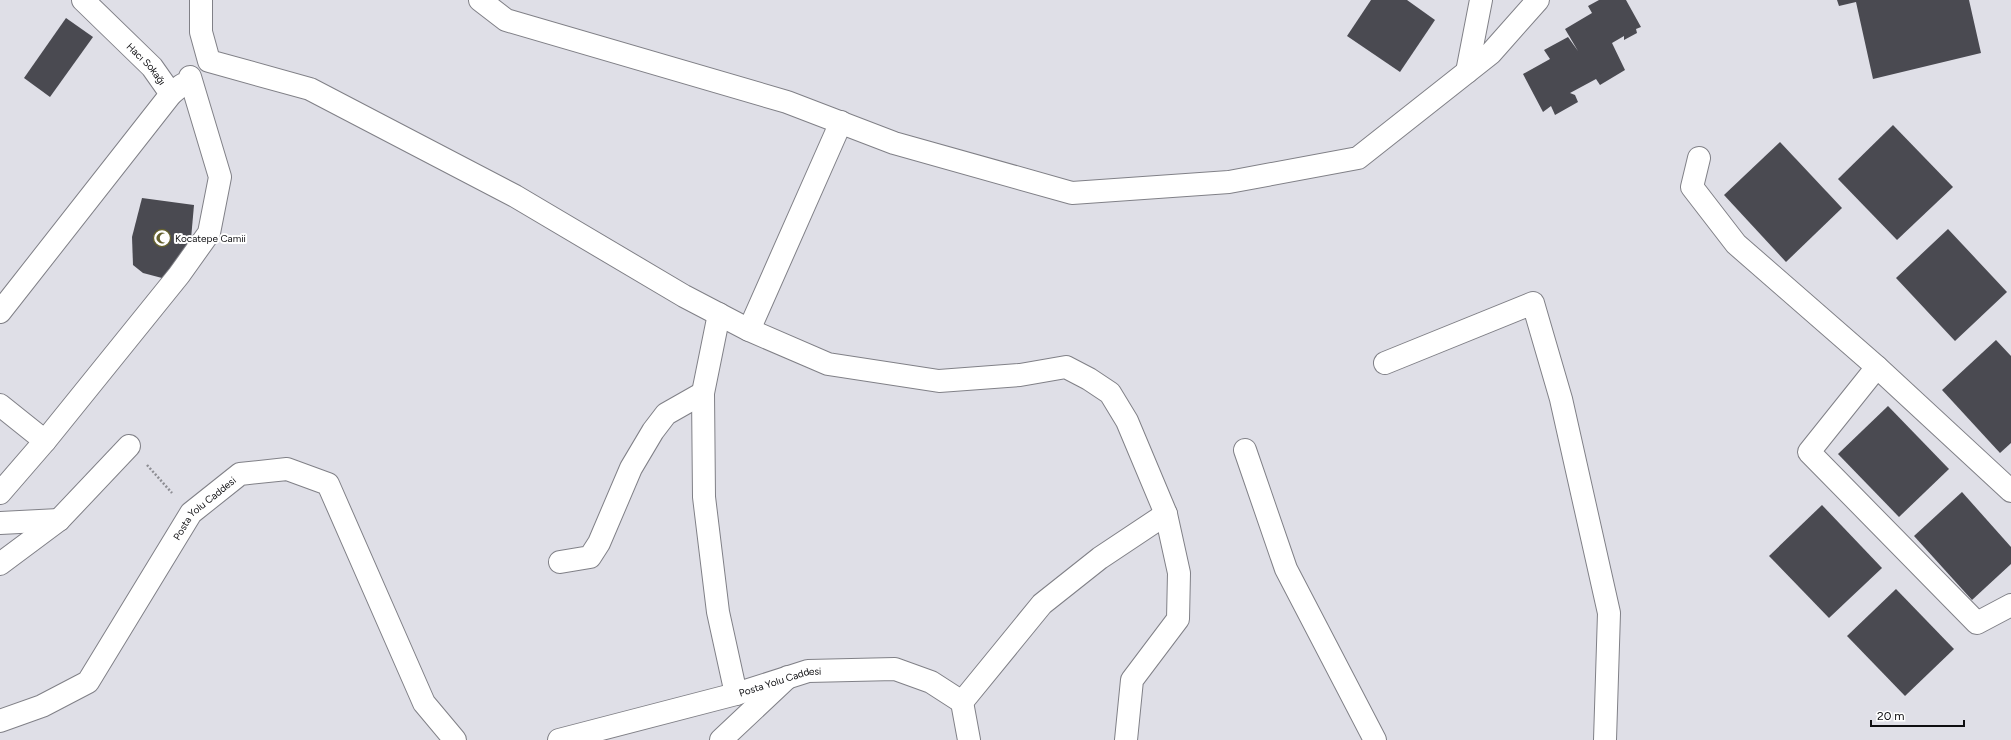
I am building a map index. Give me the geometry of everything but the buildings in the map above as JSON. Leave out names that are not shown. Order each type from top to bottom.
[{"type":"street","name":"Hacı Sokağı","points":[[83,0],[152,67],[171,94],[209,61]]},
{"type":"street","points":[[201,0],[201,32],[209,61],[310,89],[515,196],[684,296],[749,330],[828,364],[939,381],[1020,375],[1066,367],[1089,379],[1110,393],[1127,421],[1166,514],[1179,573],[1178,619],[1132,680],[1126,740]]},
{"type":"street","points":[[480,0],[506,20],[787,102],[894,143],[1072,193],[1229,182],[1358,158],[1491,53],[1538,0]]},
{"type":"street","points":[[1467,72],[1481,0]]},
{"type":"street","points":[[0,493],[45,441],[179,275],[209,233],[220,177],[190,77]]},
{"type":"street","points":[[0,312],[171,94]]},
{"type":"street","points":[[749,330],[840,122]]},
{"type":"street","points":[[1698,158],[1692,187],[1736,244],[1877,367],[2011,490]]},
{"type":"street","points":[[1385,363],[1533,303],[1561,399],[1608,613],[1604,740]]},
{"type":"street","points":[[719,314],[703,393],[704,497],[718,612],[736,694]]},
{"type":"street","points":[[1877,367],[1809,452],[1977,623],[2011,605]]},
{"type":"street","points":[[560,562],[590,557],[599,543],[631,468],[653,431],[666,414],[703,393]]},
{"type":"street","points":[[0,404],[45,441]]},
{"type":"street","points":[[0,564],[59,520],[129,446]]},
{"type":"street","points":[[1245,450],[1286,569],[1375,740]]},
{"type":"street","name":"Posta Yolu Caddesi","points":[[0,721],[42,706],[88,682],[190,513],[240,474],[287,469],[328,484],[424,703],[455,740]]},
{"type":"street","points":[[969,740],[962,702],[1042,604],[1100,558],[1166,514]]},
{"type":"street","points":[[0,523],[59,520]]},
{"type":"street","name":"Posta Yolu Caddesi","points":[[559,740],[736,694],[808,671],[895,669],[932,682],[962,702]]},
{"type":"street","points":[[721,740],[788,677]]},
{"type":"path","points":[[129,446],[190,513]]},
{"type":"place","name":"Kocatepe Camii","points":[[162,238]]}]
